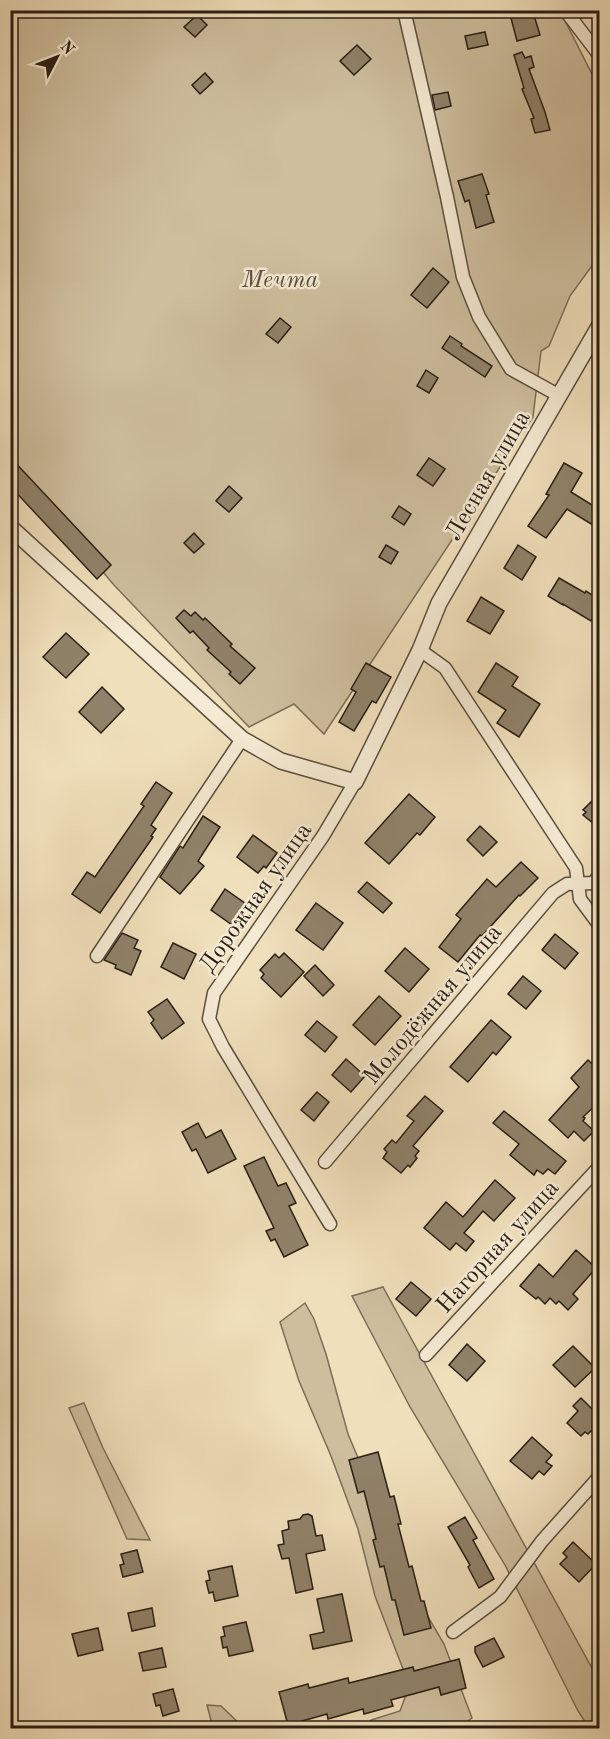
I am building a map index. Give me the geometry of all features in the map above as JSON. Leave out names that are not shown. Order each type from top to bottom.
[{"type":"street","points":[[404,10],[463,277],[479,317],[512,369],[558,395]]},
{"type":"street","points":[[565,10],[599,55]]},
{"type":"street","name":"Лесная улица","points":[[355,782],[420,650],[439,603],[600,325]]},
{"type":"street","points":[[10,527],[242,739],[281,761],[355,782]]},
{"type":"street","points":[[420,650],[445,669],[576,868],[580,898],[600,926]]},
{"type":"street","points":[[97,956],[242,739]]},
{"type":"street","name":"Дорожная улица","points":[[330,1224],[223,1047],[209,1019],[214,993],[323,836],[355,782]]},
{"type":"street","name":"Молодёжная улица","points":[[325,1162],[553,893],[567,884],[593,883],[600,875]]},
{"type":"street","name":"Нагорная улица","points":[[426,1355],[600,1166]]},
{"type":"street","points":[[453,1632],[500,1597],[542,1541],[600,1476]]},
{"type":"green space","name":"Мечта","points":[[10,11],[560,11],[599,88],[599,256],[570,296],[549,346],[541,351],[533,417],[324,734],[294,704],[249,727],[114,585],[11,464]]},
{"type":"green space","points":[[383,1287],[599,1681],[599,1728],[589,1728],[578,1711],[505,1565],[410,1407],[352,1296]]},
{"type":"green space","points":[[305,1303],[314,1319],[326,1354],[348,1434],[417,1598],[444,1644],[472,1718],[458,1728],[368,1728],[371,1720],[400,1711],[407,1692],[403,1669],[375,1596],[358,1529],[331,1456],[299,1381],[280,1322]]},
{"type":"green space","points":[[84,1403],[103,1448],[150,1540],[127,1539],[69,1408]]},
{"type":"green space","points":[[207,1705],[221,1706],[244,1728],[213,1728]]},
{"type":"building","points":[[533,12],[540,35],[517,41],[511,18]]},
{"type":"building","points":[[197,15],[207,25],[195,37],[184,27]]},
{"type":"building","points":[[485,32],[488,45],[468,49],[465,36]]},
{"type":"building","points":[[357,45],[371,59],[354,75],[340,61]]},
{"type":"building","points":[[522,52],[525,58],[531,56],[534,67],[529,69],[550,130],[535,133],[531,119],[534,118],[522,89],[524,88],[514,55]]},
{"type":"building","points":[[205,73],[213,82],[200,94],[192,85]]},
{"type":"building","points":[[448,92],[451,106],[435,110],[432,95]]},
{"type":"building","points":[[482,174],[489,194],[486,195],[494,222],[476,228],[469,200],[465,202],[458,181]]},
{"type":"building","points":[[433,268],[449,282],[427,308],[411,295]]},
{"type":"building","points":[[280,318],[291,327],[278,343],[266,334]]},
{"type":"building","points":[[450,336],[492,366],[485,377],[442,348]]},
{"type":"building","points":[[426,370],[438,378],[429,393],[417,386]]},
{"type":"building","points":[[10,457],[111,565],[97,579],[10,486]]},
{"type":"building","points":[[429,458],[445,469],[433,486],[417,475]]},
{"type":"building","points":[[564,463],[582,473],[571,492],[600,510],[600,521],[596,527],[567,509],[546,538],[528,526],[549,495],[546,494]]},
{"type":"building","points":[[229,486],[242,498],[229,512],[216,501]]},
{"type":"building","points":[[399,506],[411,514],[404,525],[392,517]]},
{"type":"building","points":[[194,533],[204,544],[194,553],[184,543]]},
{"type":"building","points":[[386,545],[398,552],[391,564],[379,557]]},
{"type":"building","points":[[518,545],[536,557],[522,580],[504,568]]},
{"type":"building","points":[[559,578],[600,600],[600,607],[591,621],[548,596]]},
{"type":"building","points":[[481,597],[504,611],[490,634],[467,621]]},
{"type":"building","points":[[184,610],[191,616],[195,612],[203,620],[205,618],[232,644],[230,646],[255,668],[240,684],[229,674],[231,672],[207,650],[209,648],[193,631],[190,633],[176,618]]},
{"type":"building","points":[[66,633],[89,654],[66,678],[43,657]]},
{"type":"building","points":[[366,663],[391,677],[376,703],[372,701],[354,731],[339,722],[356,692],[351,689]]},
{"type":"building","points":[[496,663],[518,677],[512,686],[540,704],[519,737],[497,723],[506,710],[478,692]]},
{"type":"building","points":[[102,687],[124,709],[101,733],[79,712]]},
{"type":"building","points":[[156,782],[172,793],[151,825],[156,829],[151,836],[153,837],[100,913],[72,894],[87,872],[95,877],[144,806],[141,804]]},
{"type":"building","points":[[600,793],[600,829],[583,815],[586,812],[583,810]]},
{"type":"building","points":[[409,794],[435,817],[420,835],[417,833],[389,864],[365,843]]},
{"type":"building","points":[[203,816],[220,827],[198,861],[204,866],[180,894],[160,877],[180,846],[183,848]]},
{"type":"building","points":[[480,826],[497,842],[483,856],[467,840]]},
{"type":"building","points":[[253,835],[277,853],[266,868],[264,866],[258,873],[237,857]]},
{"type":"building","points":[[521,862],[538,878],[519,895],[482,936],[480,935],[458,962],[439,947],[461,919],[456,915],[487,879],[496,887]]},
{"type":"building","points":[[367,882],[392,903],[383,913],[358,892]]},
{"type":"building","points":[[225,889],[246,904],[242,909],[245,912],[235,927],[211,910]]},
{"type":"building","points":[[316,903],[343,923],[323,950],[296,930]]},
{"type":"building","points":[[122,933],[138,940],[134,948],[141,951],[131,975],[104,960]]},
{"type":"building","points":[[555,934],[578,953],[565,969],[542,950]]},
{"type":"building","points":[[173,943],[196,954],[184,979],[161,967]]},
{"type":"building","points":[[405,948],[429,969],[409,992],[385,971]]},
{"type":"building","points":[[284,953],[304,972],[281,997],[261,978],[264,974],[260,970],[275,954],[279,958]]},
{"type":"building","points":[[315,965],[334,985],[323,996],[304,976]]},
{"type":"building","points":[[523,976],[541,991],[526,1009],[508,994]]},
{"type":"building","points":[[379,996],[401,1016],[375,1045],[353,1025]]},
{"type":"building","points":[[167,999],[184,1023],[162,1039],[151,1023],[154,1020],[148,1012]]},
{"type":"building","points":[[491,1020],[511,1037],[496,1055],[493,1052],[468,1082],[450,1067]]},
{"type":"building","points":[[317,1021],[337,1037],[325,1052],[305,1035]]},
{"type":"building","points":[[346,1059],[365,1076],[351,1092],[332,1075]]},
{"type":"building","points":[[588,1060],[600,1071],[600,1101],[583,1117],[585,1118],[583,1121],[594,1131],[584,1141],[574,1131],[568,1138],[549,1120],[579,1087],[571,1078]]},
{"type":"building","points":[[317,1092],[329,1102],[314,1121],[301,1110]]},
{"type":"building","points":[[425,1096],[443,1111],[413,1146],[419,1151],[415,1156],[417,1158],[401,1173],[383,1158],[387,1152],[384,1149],[392,1140],[396,1143],[414,1121],[407,1116]]},
{"type":"building","points":[[504,1111],[566,1161],[555,1174],[548,1169],[543,1174],[537,1170],[534,1175],[510,1155],[519,1144],[493,1123]]},
{"type":"building","points":[[198,1123],[206,1138],[221,1130],[236,1159],[208,1173],[196,1149],[192,1151],[182,1132]]},
{"type":"building","points":[[264,1157],[278,1186],[286,1183],[296,1203],[289,1206],[308,1245],[284,1257],[275,1239],[271,1241],[266,1231],[274,1228],[244,1166]]},
{"type":"building","points":[[495,1180],[515,1198],[494,1221],[483,1211],[464,1233],[474,1241],[466,1251],[456,1243],[450,1250],[424,1228],[446,1202],[463,1217]]},
{"type":"building","points":[[576,1250],[596,1268],[573,1294],[578,1299],[568,1310],[559,1301],[556,1304],[550,1298],[545,1304],[520,1286],[539,1264],[553,1277]]},
{"type":"building","points":[[411,1282],[431,1299],[416,1316],[396,1299]]},
{"type":"building","points":[[467,1344],[485,1361],[467,1381],[449,1365]]},
{"type":"building","points":[[573,1346],[595,1368],[575,1387],[553,1365]]},
{"type":"building","points":[[581,1398],[600,1417],[600,1438],[591,1431],[581,1436],[567,1423],[578,1411],[573,1406]]},
{"type":"building","points":[[532,1437],[552,1455],[546,1462],[552,1466],[544,1475],[539,1471],[532,1479],[510,1461]]},
{"type":"building","points":[[378,1452],[390,1497],[394,1496],[401,1524],[398,1524],[409,1567],[412,1566],[431,1628],[404,1635],[384,1566],[380,1567],[373,1540],[376,1539],[364,1491],[358,1493],[349,1460]]},
{"type":"building","points":[[303,1515],[312,1516],[316,1536],[322,1535],[325,1550],[306,1554],[313,1589],[296,1593],[289,1558],[282,1559],[278,1545],[284,1544],[282,1531],[289,1529],[288,1521],[300,1519]]},
{"type":"building","points":[[465,1517],[477,1538],[473,1540],[494,1579],[479,1588],[468,1567],[470,1565],[448,1527]]},
{"type":"building","points":[[573,1542],[596,1564],[579,1582],[560,1564],[567,1557],[563,1553]]},
{"type":"building","points":[[137,1550],[143,1572],[123,1577],[120,1565],[124,1564],[121,1554]]},
{"type":"building","points":[[232,1566],[238,1596],[215,1601],[213,1592],[209,1593],[206,1581],[210,1580],[208,1571]]},
{"type":"building","points":[[342,1594],[352,1641],[313,1649],[310,1635],[324,1632],[317,1599]]},
{"type":"building","points":[[152,1608],[155,1626],[132,1631],[128,1613]]},
{"type":"building","points":[[246,1622],[253,1651],[229,1656],[227,1647],[223,1648],[221,1637],[225,1636],[223,1627]]},
{"type":"building","points":[[98,1628],[103,1650],[78,1656],[72,1634]]},
{"type":"building","points":[[494,1638],[504,1657],[483,1667],[475,1652],[475,1647]]},
{"type":"building","points":[[162,1648],[166,1667],[143,1671],[139,1653]]},
{"type":"building","points":[[459,1659],[466,1688],[441,1695],[439,1687],[391,1700],[393,1706],[364,1714],[363,1709],[328,1719],[327,1714],[288,1725],[279,1692],[308,1684],[309,1688],[348,1678],[349,1683],[413,1667],[414,1671]]},
{"type":"building","points":[[173,1689],[179,1711],[163,1716],[160,1705],[156,1706],[153,1694]]}]
